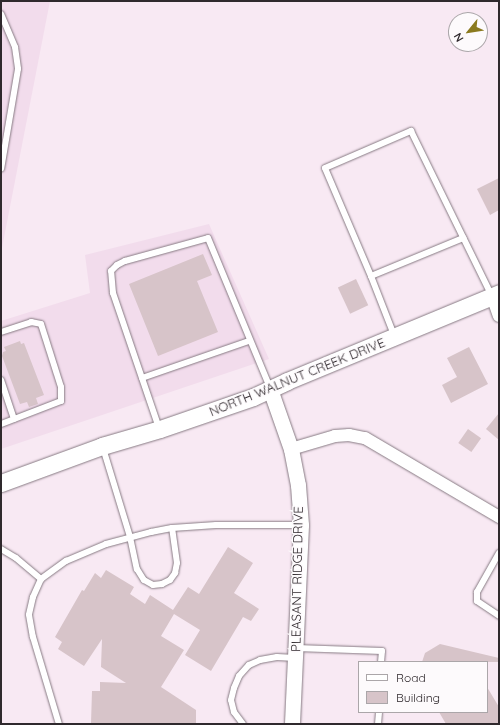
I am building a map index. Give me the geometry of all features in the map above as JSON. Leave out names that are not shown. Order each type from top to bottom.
[{"type":"main road","name":"NORTH WALNUT CREEK DRIVE","points":[[1,483],[102,446],[160,429],[253,397],[495,294]]},
{"type":"street","points":[[495,294],[499,316]]},
{"type":"street","name":"PLEASANT RIDGE DRIVE","points":[[270,389],[291,449],[298,485],[301,525],[292,724]]},
{"type":"street","points":[[291,449],[335,436],[349,435],[365,438],[499,517]]},
{"type":"lane","points":[[1,14],[10,32],[15,47],[18,69],[3,146],[1,169]]},
{"type":"lane","points":[[395,337],[372,276],[325,168],[411,131],[463,238],[495,294]]},
{"type":"lane","points":[[160,429],[113,293],[111,271],[117,265],[125,261],[208,238],[270,389]]},
{"type":"lane","points":[[372,276],[463,238]]},
{"type":"lane","points":[[1,332],[32,322],[42,324],[61,387],[60,401],[1,424]]},
{"type":"lane","points":[[142,378],[249,340]]},
{"type":"lane","points":[[1,380],[14,419]]},
{"type":"lane","points":[[102,446],[130,537],[137,569],[144,580],[153,585],[162,584],[170,580],[175,573],[177,563],[172,528]]},
{"type":"lane","points":[[59,724],[33,637],[30,615],[33,597],[41,579],[66,561],[130,537],[172,528],[216,525],[301,525]]},
{"type":"lane","points":[[1,549],[16,558],[41,579]]},
{"type":"lane","points":[[499,553],[477,592],[477,601],[499,616]]},
{"type":"lane","points":[[243,724],[234,712],[231,700],[239,676],[249,665],[260,660],[295,653],[382,651],[381,661]]},
{"type":"lane","points":[[378,724],[379,713]]},
{"type":"shaded area","points":[[1,1],[50,1],[1,253]]},
{"type":"shaded area","points":[[209,224],[269,359],[1,449],[1,321],[90,293],[85,255]]},
{"type":"building","points":[[499,178],[499,210],[490,215],[477,189]]},
{"type":"building","points":[[203,254],[212,275],[197,281],[218,332],[158,356],[129,284]]},
{"type":"building","points":[[356,279],[368,305],[350,314],[338,287]]},
{"type":"building","points":[[20,341],[21,344],[24,343],[44,395],[36,398],[38,404],[29,407],[27,402],[20,404],[2,356],[3,352],[6,351],[4,347]]},
{"type":"building","points":[[469,347],[488,384],[451,403],[442,385],[457,377],[447,358]]},
{"type":"building","points":[[499,413],[499,440],[486,429]]},
{"type":"building","points":[[468,429],[481,438],[471,452],[458,443]]},
{"type":"building","points":[[228,547],[253,563],[234,593],[259,609],[251,621],[243,617],[211,671],[185,655],[200,630],[174,614],[161,636],[184,650],[161,687],[196,710],[196,724],[91,723],[92,691],[100,691],[100,682],[126,683],[101,667],[102,639],[84,666],[58,649],[62,642],[55,637],[82,590],[84,591],[95,573],[101,578],[106,570],[134,587],[130,594],[145,604],[150,595],[173,610],[188,587],[199,594]]},
{"type":"building","points":[[440,644],[499,658],[499,662],[422,661],[425,653]]},
{"type":"building","points":[[488,689],[499,707],[499,724],[446,724],[440,713],[488,713]]}]
